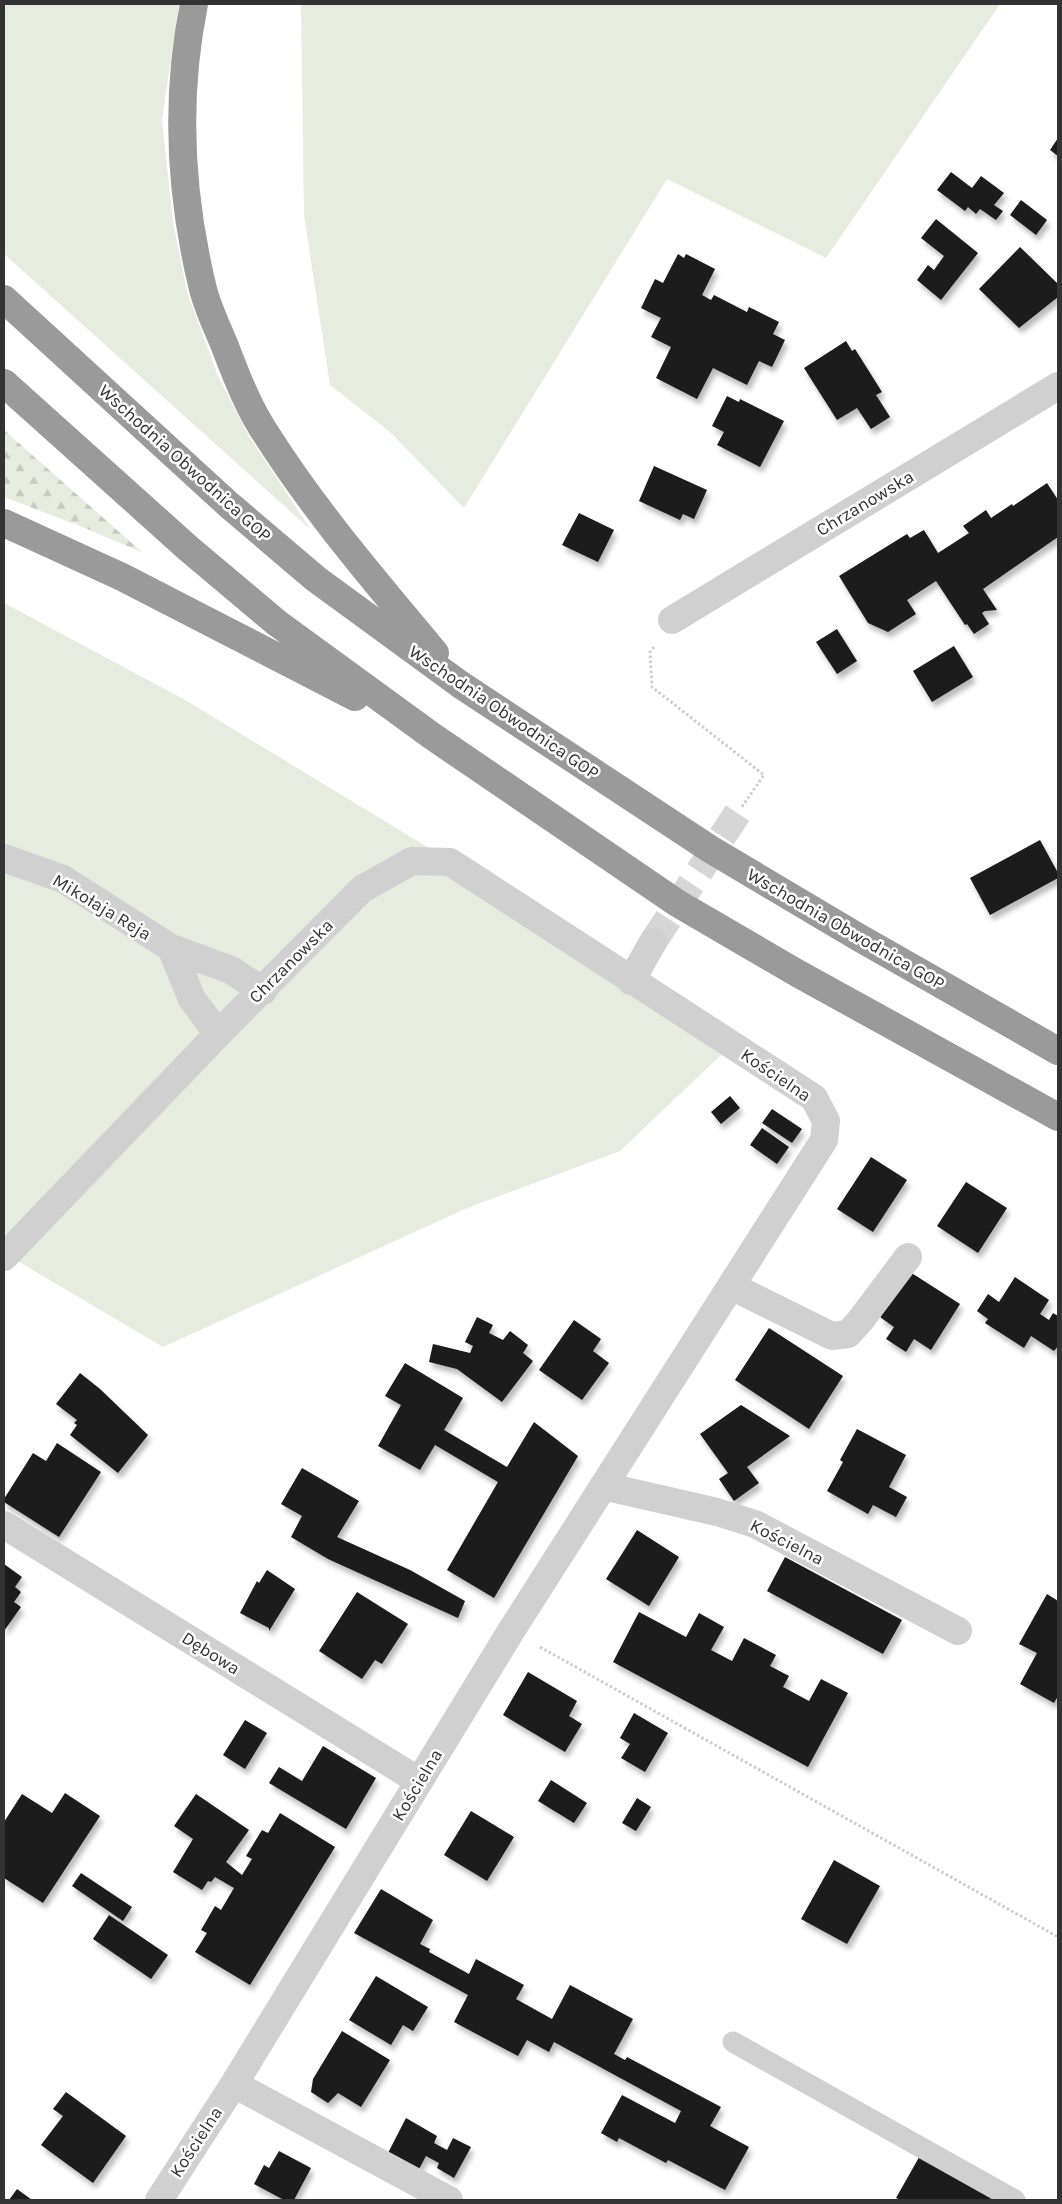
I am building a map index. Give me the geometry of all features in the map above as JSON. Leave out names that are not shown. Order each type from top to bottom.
[{"type":"highway","points":[[194,4],[186,45],[181,122],[188,213],[203,290],[231,364],[267,436],[324,517],[461,685]]},
{"type":"highway","name":"Wschodnia Obwodnica GOP","points":[[4,299],[244,518],[316,579],[461,685],[710,849],[858,937],[1058,1051]]},
{"type":"highway","points":[[4,383],[182,543],[277,623],[432,736],[676,903],[797,973],[1058,1117]]},
{"type":"highway","points":[[4,523],[122,577],[432,736]]},
{"type":"street","name":"Chrzanowska","points":[[672,620],[1058,386]]},
{"type":"street","name":"Mikołaja Reja","points":[[4,858],[64,879],[171,948],[231,970],[263,991]]},
{"type":"street","name":"Chrzanowska","points":[[4,1257],[218,1034],[263,991],[362,889],[412,861],[450,862],[631,981]]},
{"type":"street","points":[[631,981],[653,942]]},
{"type":"street","name":"Mikołaja Reja","points":[[171,948],[192,999],[218,1034]]},
{"type":"street","name":"Kościelna","points":[[159,2200],[234,2084],[511,1631],[824,1140],[826,1121],[814,1098],[631,981]]},
{"type":"street","points":[[731,1286],[832,1336],[848,1334],[908,1257]]},
{"type":"street","name":"Kościelna","points":[[603,1486],[717,1512],[755,1524],[958,1631]]},
{"type":"street","name":"Dębowa","points":[[4,1525],[419,1781]]},
{"type":"street","points":[[234,2084],[449,2200]]},
{"type":"lane","points":[[733,2042],[1015,2200]]},
{"type":"path","points":[[672,620],[650,652],[652,687],[764,775],[742,808]]},
{"type":"path","points":[[511,1631],[1058,1938]]},
{"type":"green space","points":[[4,4],[179,4],[162,120],[173,222],[187,292],[218,376],[249,436],[311,530],[4,254]]},
{"type":"green space","points":[[301,4],[1000,4],[826,258],[667,179],[464,508],[390,432],[330,385],[304,215]]},
{"type":"green space","points":[[4,430],[143,553],[85,528],[4,497]]},
{"type":"green space","points":[[4,603],[187,701],[740,1037],[620,1151],[467,1208],[163,1347],[4,1253]]},
{"type":"building","points":[[1058,138],[1058,156],[1050,150]]},
{"type":"building","points":[[951,172],[972,188],[981,176],[1004,193],[994,205],[1003,211],[996,220],[980,209],[976,214],[968,207],[965,211],[937,190]]},
{"type":"building","points":[[1021,200],[1047,220],[1036,235],[1010,215]]},
{"type":"building","points":[[936,219],[978,253],[941,300],[917,280],[928,265],[934,270],[944,256],[921,238]]},
{"type":"building","points":[[1020,247],[1058,284],[1058,297],[1019,328],[979,289]]},
{"type":"building","points":[[678,254],[684,258],[686,254],[715,269],[702,295],[711,300],[714,295],[747,312],[749,307],[779,322],[773,334],[785,340],[772,367],[759,361],[747,385],[713,368],[697,399],[656,378],[671,347],[651,337],[661,318],[641,308],[655,279],[663,283]]},
{"type":"building","points":[[846,341],[852,351],[855,349],[882,392],[876,395],[890,417],[871,429],[857,408],[837,420],[804,368]]},
{"type":"building","points":[[727,396],[739,402],[740,399],[784,421],[760,467],[717,445],[724,432],[712,426]]},
{"type":"building","points":[[654,466],[707,490],[694,519],[683,514],[680,520],[639,501]]},
{"type":"building","points":[[1047,483],[1058,500],[1058,537],[983,589],[997,610],[982,613],[989,624],[974,634],[967,624],[965,625],[936,581],[907,600],[916,614],[888,632],[868,623],[839,576],[907,534],[910,538],[924,530],[938,553],[969,533],[963,526],[986,510],[991,518]]},
{"type":"building","points":[[579,513],[614,530],[598,562],[562,545]]},
{"type":"building","points":[[837,629],[857,661],[837,674],[816,642]]},
{"type":"building","points":[[954,646],[973,677],[932,702],[913,671]]},
{"type":"building","points":[[1040,840],[1058,873],[1058,878],[990,915],[970,878]]},
{"type":"building","points":[[730,1096],[740,1108],[721,1124],[711,1112]]},
{"type":"building","points":[[772,1109],[802,1129],[792,1143],[762,1123]]},
{"type":"building","points":[[762,1128],[789,1147],[777,1164],[750,1145]]},
{"type":"building","points":[[871,1157],[907,1180],[873,1232],[837,1209]]},
{"type":"building","points":[[966,1182],[1007,1208],[978,1253],[937,1226]]},
{"type":"building","points":[[910,1272],[960,1304],[931,1350],[914,1339],[906,1352],[886,1339],[894,1327],[880,1317]]},
{"type":"building","points":[[1015,1277],[1049,1300],[1040,1314],[1049,1320],[1053,1313],[1058,1316],[1058,1346],[1054,1351],[1031,1336],[1024,1348],[985,1323],[988,1319],[977,1311],[988,1294],[999,1302]]},
{"type":"building","points":[[477,1317],[493,1325],[489,1333],[503,1340],[510,1331],[528,1345],[523,1353],[533,1361],[502,1402],[457,1369],[429,1362],[433,1344],[470,1353],[473,1346],[465,1342]]},
{"type":"building","points":[[574,1320],[601,1339],[593,1351],[609,1363],[582,1400],[539,1370]]},
{"type":"building","points":[[769,1328],[843,1376],[809,1429],[735,1380]]},
{"type":"building","points":[[405,1363],[463,1398],[444,1430],[507,1467],[534,1422],[578,1456],[494,1598],[447,1570],[498,1482],[435,1445],[420,1470],[378,1446],[401,1405],[385,1396]]},
{"type":"building","points":[[80,1373],[100,1389],[148,1435],[118,1473],[70,1435],[77,1425],[74,1423],[77,1420],[56,1404]]},
{"type":"building","points":[[741,1405],[790,1436],[747,1467],[759,1483],[734,1501],[719,1479],[728,1473],[700,1434]]},
{"type":"building","points":[[857,1429],[906,1455],[889,1487],[907,1497],[896,1517],[873,1505],[868,1514],[827,1491],[843,1462],[840,1460]]},
{"type":"building","points":[[57,1443],[101,1472],[59,1537],[4,1502],[4,1499],[33,1453],[46,1461]]},
{"type":"building","points":[[302,1468],[359,1501],[337,1537],[410,1570],[465,1601],[458,1618],[328,1559],[291,1537],[302,1516],[281,1504]]},
{"type":"building","points":[[637,1530],[679,1557],[649,1606],[606,1579]]},
{"type":"building","points":[[785,1557],[902,1620],[883,1654],[767,1591]]},
{"type":"building","points":[[4,1564],[22,1577],[15,1587],[21,1592],[14,1602],[21,1607],[4,1631]]},
{"type":"building","points":[[267,1570],[295,1589],[269,1631],[269,1628],[240,1613],[257,1581],[259,1583]]},
{"type":"building","points":[[357,1592],[408,1624],[382,1664],[375,1660],[362,1679],[319,1651]]},
{"type":"building","points":[[1047,1594],[1058,1601],[1058,1696],[1054,1703],[1020,1684],[1037,1653],[1019,1644]]},
{"type":"building","points":[[639,1612],[686,1637],[699,1613],[724,1627],[711,1650],[732,1661],[744,1638],[776,1655],[770,1666],[789,1676],[783,1687],[809,1701],[821,1679],[848,1693],[808,1767],[613,1662]]},
{"type":"building","points":[[528,1672],[577,1701],[569,1716],[582,1724],[565,1752],[503,1715]]},
{"type":"building","points":[[634,1713],[668,1733],[645,1772],[621,1758],[630,1744],[620,1738]]},
{"type":"building","points":[[245,1720],[267,1733],[245,1769],[223,1755]]},
{"type":"building","points":[[323,1746],[376,1778],[346,1829],[269,1783],[279,1767],[302,1781]]},
{"type":"building","points":[[551,1780],[587,1803],[574,1823],[538,1801]]},
{"type":"building","points":[[65,1793],[100,1816],[43,1903],[4,1878],[4,1822],[22,1794],[52,1813]]},
{"type":"building","points":[[196,1794],[249,1830],[226,1862],[242,1875],[252,1859],[246,1856],[262,1830],[268,1833],[280,1813],[335,1847],[250,1985],[195,1952],[207,1933],[201,1930],[215,1906],[221,1910],[234,1888],[215,1877],[211,1882],[208,1881],[202,1890],[173,1872],[193,1839],[174,1826]]},
{"type":"building","points":[[637,1798],[651,1807],[636,1831],[622,1823]]},
{"type":"building","points":[[471,1811],[514,1837],[487,1881],[444,1855]]},
{"type":"building","points":[[834,1860],[880,1886],[847,1944],[801,1919]]},
{"type":"building","points":[[81,1873],[132,1907],[123,1921],[72,1886]]},
{"type":"building","points":[[381,1889],[433,1920],[420,1944],[430,1949],[429,1952],[469,1974],[476,1959],[524,1985],[516,1999],[552,2019],[570,1985],[633,2019],[614,2054],[625,2060],[627,2057],[721,2107],[710,2126],[749,2147],[725,2190],[668,2160],[666,2163],[619,2138],[617,2142],[601,2133],[622,2095],[675,2123],[681,2111],[554,2042],[549,2052],[527,2040],[518,2056],[454,2022],[468,1995],[354,1933]]},
{"type":"building","points":[[109,1915],[168,1955],[151,1979],[93,1939]]},
{"type":"building","points":[[376,1976],[428,2007],[413,2031],[403,2025],[391,2045],[349,2020]]},
{"type":"building","points":[[342,2031],[390,2060],[361,2107],[338,2093],[328,2103],[311,2092],[313,2079]]},
{"type":"building","points":[[66,2092],[126,2136],[93,2183],[41,2145],[63,2116],[53,2109]]},
{"type":"building","points":[[406,2118],[437,2136],[434,2143],[447,2150],[453,2138],[471,2147],[454,2178],[437,2168],[439,2163],[426,2156],[419,2169],[388,2153]]},
{"type":"building","points":[[279,2151],[311,2168],[294,2200],[284,2200],[254,2184],[264,2165],[269,2168]]},
{"type":"building","points":[[922,2152],[1002,2200],[901,2200],[896,2198]]},
{"type":"building","points":[[17,2189],[32,2200],[9,2200]]},
{"type":"tunnel","points":[[653,942],[741,808]]}]
